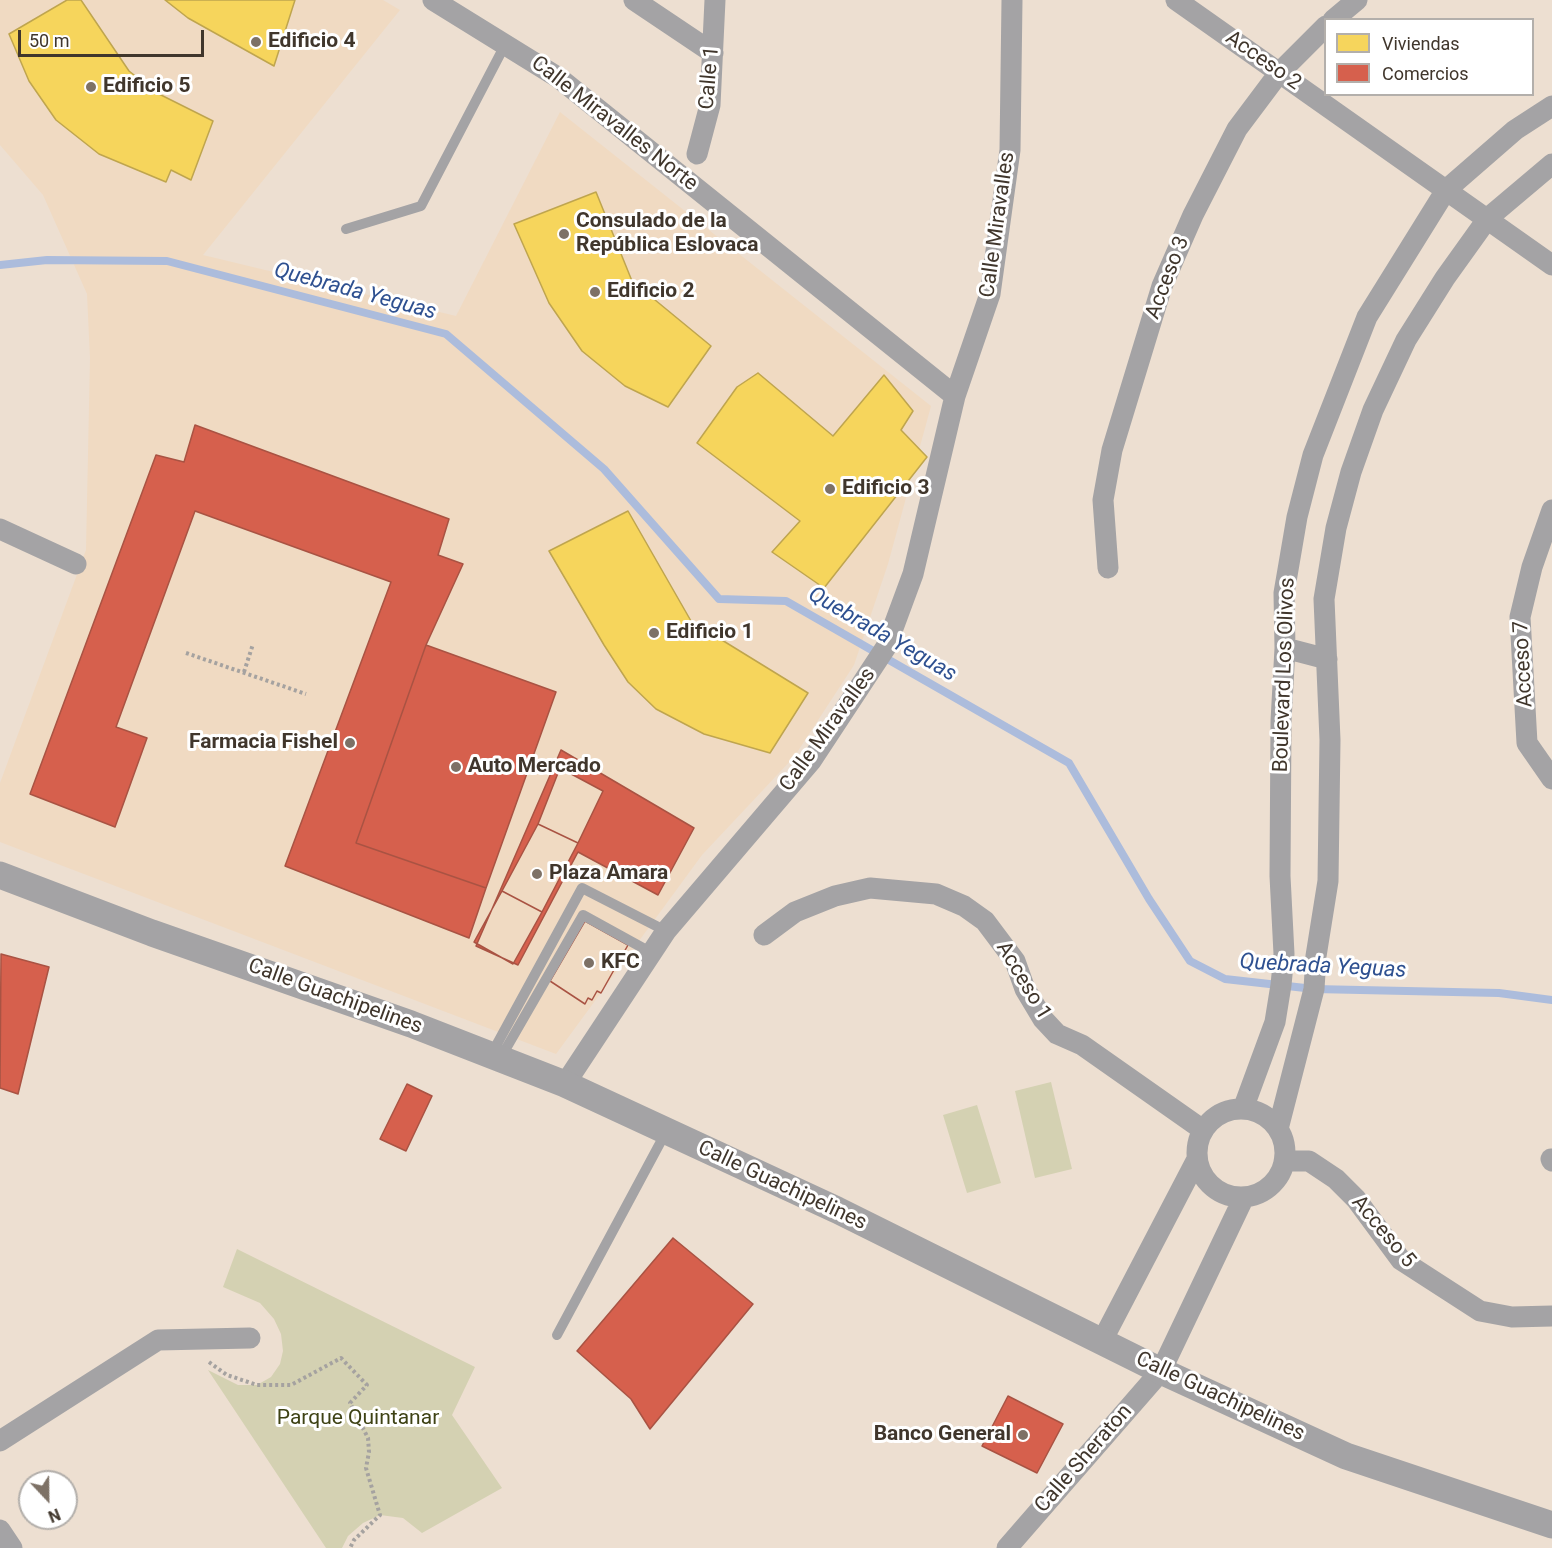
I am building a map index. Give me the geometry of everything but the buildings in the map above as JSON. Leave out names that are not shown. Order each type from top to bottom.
[{"type":"street","name":"Calle Miravalles Norte","points":[[433,0],[506,43],[559,78],[955,396]]},
{"type":"street","points":[[634,0],[713,53]]},
{"type":"street","name":"Calle 1","points":[[697,154],[710,105],[715,0]]},
{"type":"street","name":"Calle Miravalles","points":[[566,1084],[666,932],[811,761],[886,647],[913,574],[955,396],[990,294],[1010,150],[1012,0]]},
{"type":"street","name":"Acceso 2","points":[[1176,0],[1552,265]]},
{"type":"street","points":[[1335,18],[1357,0]]},
{"type":"street","name":"Acceso 3","points":[[1108,568],[1103,500],[1108,470],[1136,366],[1162,286],[1193,215],[1237,129],[1279,73],[1324,28]]},
{"type":"street","name":"Boulevard Los Olivos","points":[[1243,1109],[1275,1022],[1281,985],[1284,954],[1280,876],[1284,593],[1297,517],[1314,455],[1367,317],[1446,190],[1515,130],[1552,106]]},
{"type":"street","name":"Boulevard Los Olivos","points":[[1278,1129],[1314,989],[1328,881],[1328,659],[1324,599],[1336,528],[1351,472],[1369,420],[1406,340],[1445,278],[1488,218],[1552,164]]},
{"type":"street","name":"Acceso 7","points":[[1552,510],[1532,567],[1520,617],[1527,744],[1552,779]]},
{"type":"street","points":[[0,529],[76,564]]},
{"type":"street","points":[[1285,648],[1328,659]]},
{"type":"street","name":"Calle Guachipelines","points":[[0,874],[152,933],[411,1024],[566,1084],[837,1210],[1161,1371],[1346,1456],[1552,1525]]},
{"type":"street","name":"Acceso 1","points":[[764,935],[795,912],[835,896],[870,888],[936,894],[964,906],[986,921],[1016,962],[1025,989],[1043,1019],[1057,1034],[1082,1045],[1203,1130]]},
{"type":"street","points":[[1243,1109],[1257,1112],[1278,1129],[1284,1144],[1284,1161],[1277,1178],[1263,1191],[1244,1197],[1232,1196],[1211,1186],[1201,1174],[1197,1159],[1197,1144],[1203,1130],[1220,1114],[1243,1109]]},
{"type":"street","points":[[1102,1341],[1197,1159]]},
{"type":"street","name":"Acceso 5","points":[[1284,1161],[1309,1161],[1336,1179],[1356,1199],[1401,1260],[1480,1311],[1512,1317],[1552,1316]]},
{"type":"street","points":[[1161,1371],[1244,1197]]},
{"type":"street","points":[[0,1441],[158,1340],[250,1338]]},
{"type":"street","name":"Calle Sheraton","points":[[1007,1548],[1161,1371]]},
{"type":"street","points":[[0,1530],[12,1548]]},
{"type":"lane","points":[[346,229],[421,206],[506,43]]},
{"type":"lane","points":[[496,1057],[582,888],[666,932]]},
{"type":"lane","points":[[496,1057],[583,915],[651,953]]},
{"type":"lane","points":[[557,1335],[666,1131]]},
{"type":"path","points":[[244,672],[253,644]]},
{"type":"path","points":[[186,653],[306,694]]},
{"type":"path","points":[[202,1358],[227,1375],[257,1385],[291,1385],[341,1358],[367,1385],[350,1403],[368,1438],[369,1452],[366,1468],[380,1515],[354,1540],[350,1548]]},
{"type":"shaded area","points":[[0,0],[383,0],[400,10],[203,255],[456,316],[560,112],[931,406],[888,564],[854,665],[794,757],[702,855],[556,1054],[0,842],[0,783],[86,550],[90,358],[87,294],[43,195],[0,145]]},
{"type":"green space","points":[[1051,1082],[1072,1169],[1035,1178],[1015,1091]]},
{"type":"green space","points":[[977,1105],[1001,1183],[967,1193],[943,1115]]},
{"type":"green space","name":"Parque Quintanar","points":[[237,1249],[475,1367],[452,1415],[502,1488],[422,1533],[403,1518],[380,1515],[363,1523],[348,1536],[342,1548],[326,1548],[208,1370],[238,1385],[257,1385],[271,1377],[280,1364],[283,1351],[281,1334],[274,1319],[260,1303],[223,1287]]},
{"type":"waterway","name":"Quebrada Yeguas","points":[[0,265],[47,260],[167,261],[446,334],[604,469],[719,599],[786,601],[1069,763],[1149,899],[1190,961],[1225,979],[1314,989],[1499,993],[1552,1000]]},
{"type":"place","name":"Edificio 4","points":[[256,42]]},
{"type":"place","name":"Edificio 5","points":[[91,87]]},
{"type":"place","name":"Consulado de la República Eslovaca","points":[[564,234]]},
{"type":"place","name":"Edificio 2","points":[[595,292]]},
{"type":"place","name":"Edificio 3","points":[[830,489]]},
{"type":"place","name":"Edificio 1","points":[[654,633]]},
{"type":"place","name":"Farmacia Fishel","points":[[350,743]]},
{"type":"place","name":"Auto Mercado","points":[[456,767]]},
{"type":"place","name":"Plaza Amara","points":[[537,874]]},
{"type":"place","name":"KFC","points":[[589,963]]},
{"type":"place","name":"Banco General","points":[[1023,1435]]}]
